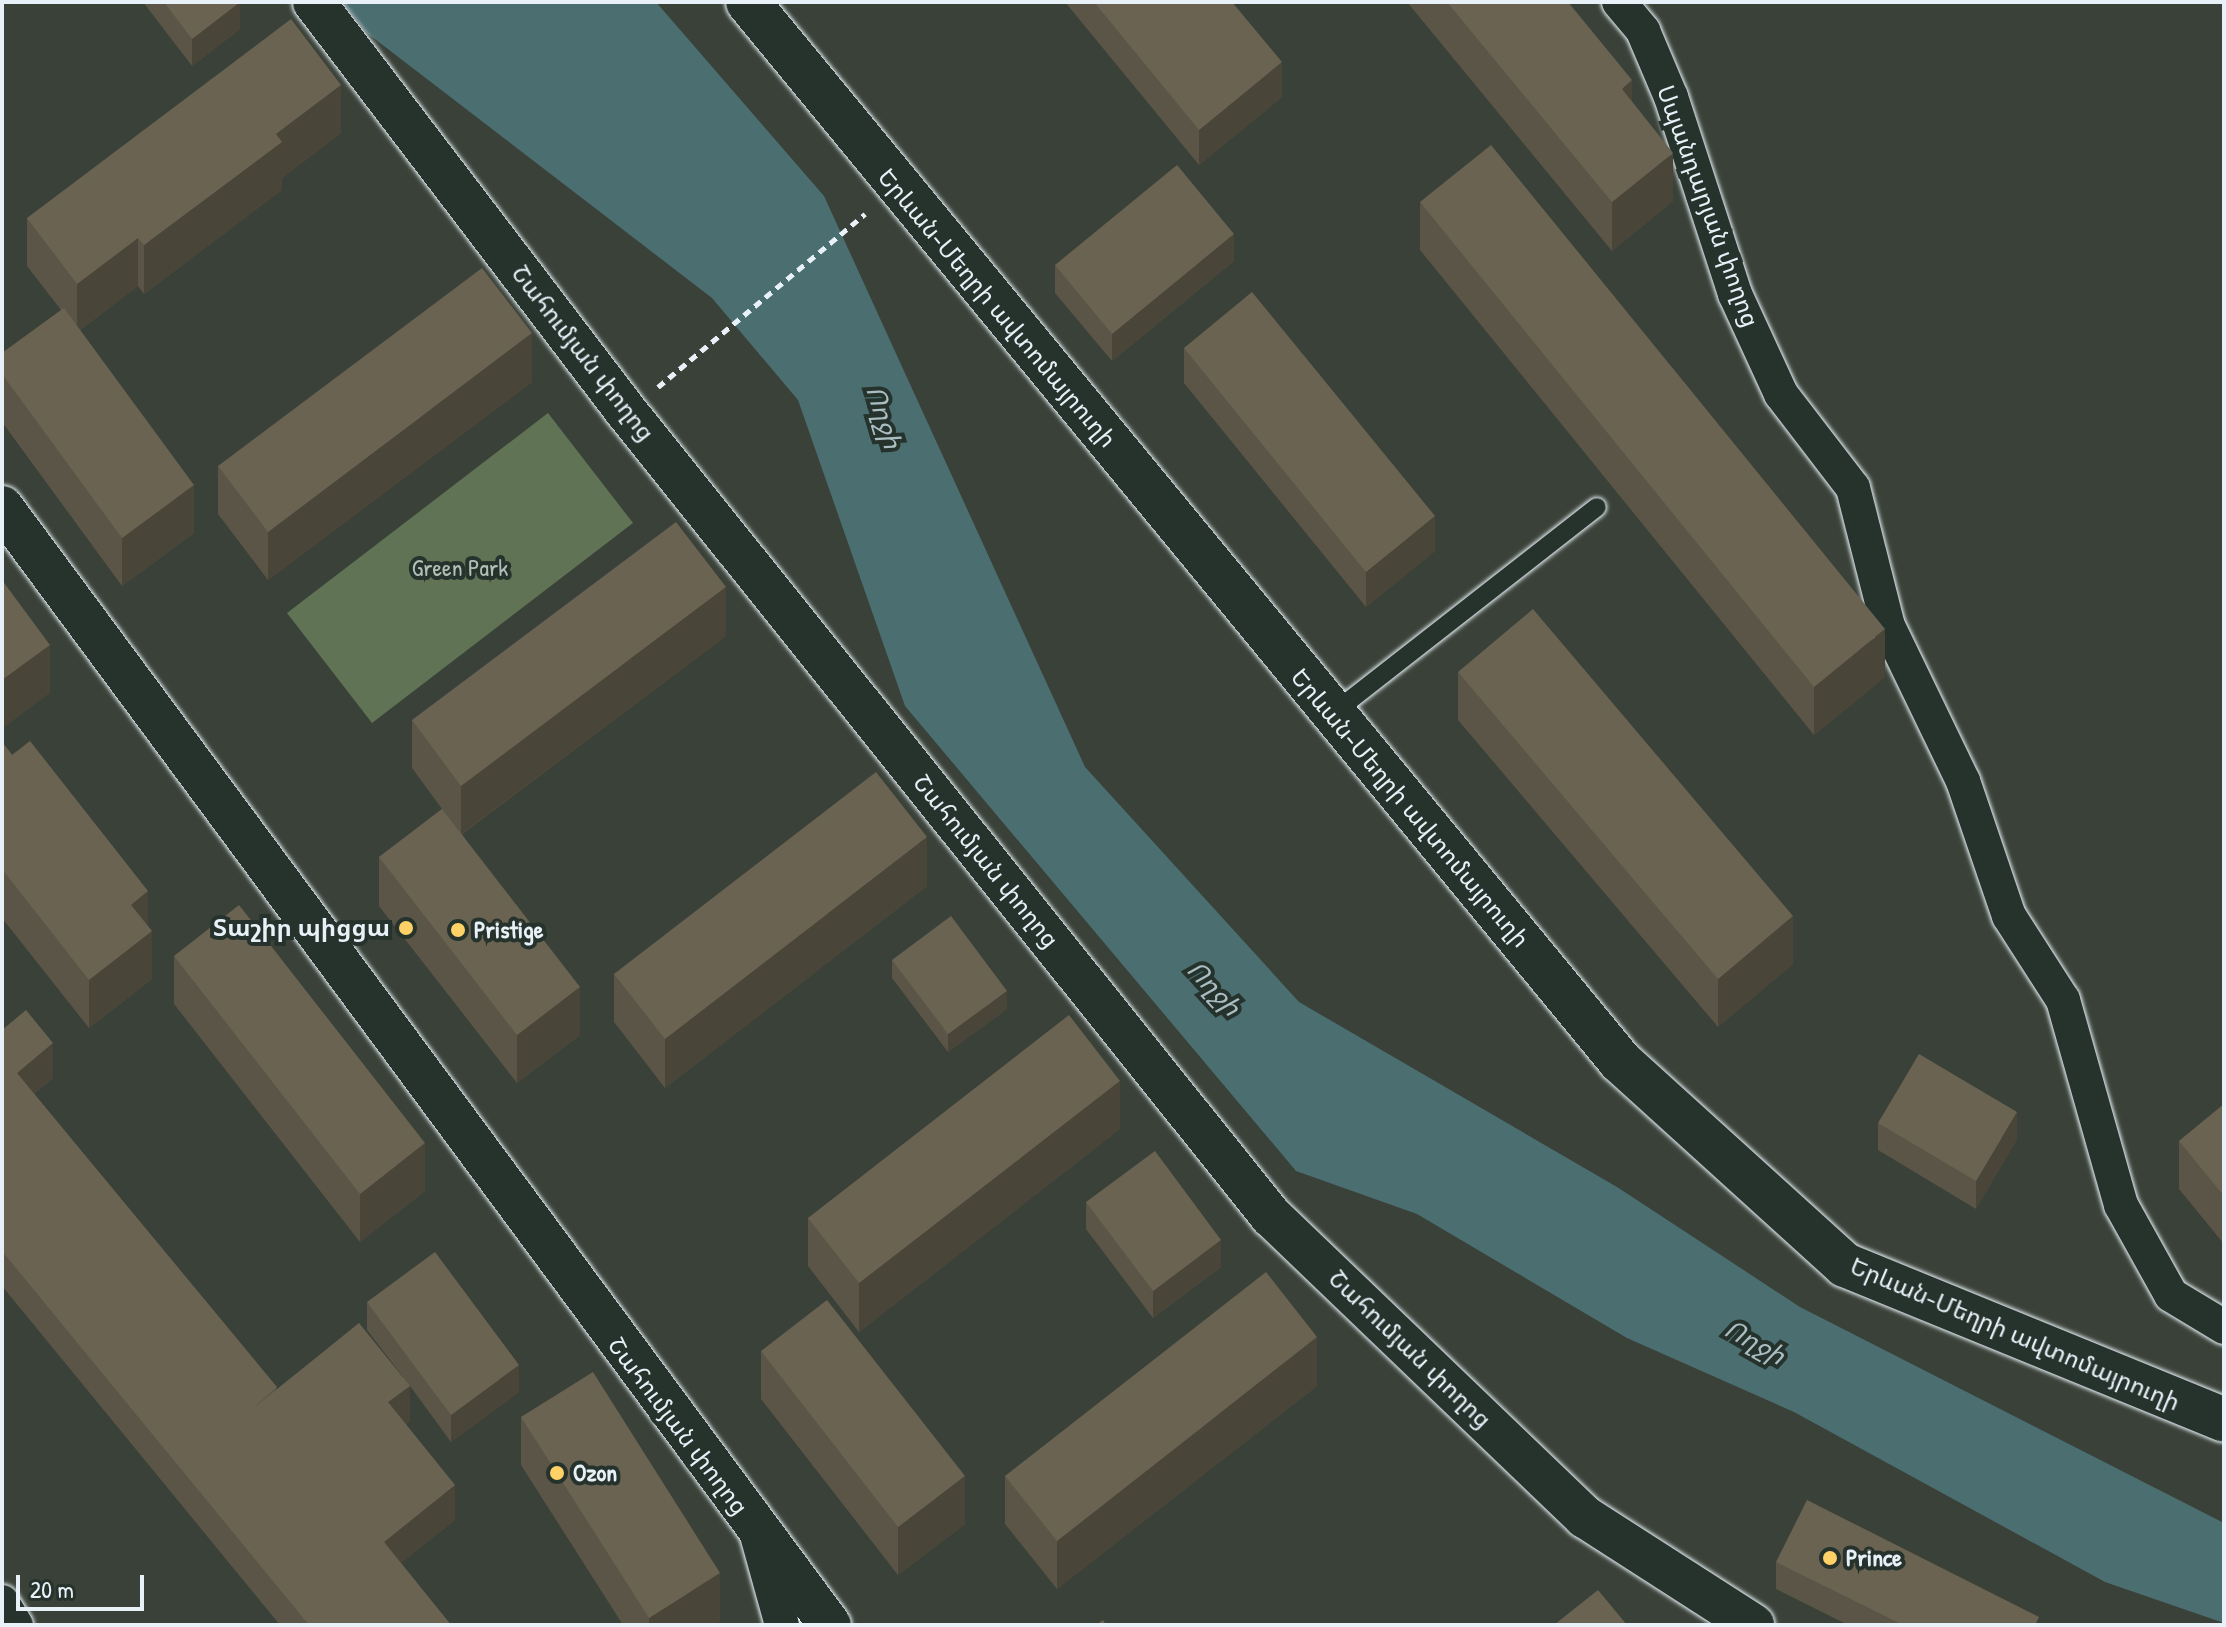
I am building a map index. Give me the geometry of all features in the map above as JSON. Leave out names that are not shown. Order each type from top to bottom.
[{"type":"highway","name":"Երևան-Մեղրի ավտոմայրուղի","points":[[748,2],[1620,1061],[1845,1265],[2224,1420]]},
{"type":"street","name":"Շահումյան փողոց","points":[[314,2],[625,410],[1271,1216],[1585,1517],[1753,1625]]},
{"type":"street","name":"Սպանդարյան փողոց","points":[[1619,2],[1643,31],[1671,97],[1735,294],[1781,394],[1853,488],[1888,626],[1963,781],[2009,916],[2063,1000],[2121,1205],[2171,1295],[2224,1327]]},
{"type":"street","name":"Շահումյան փողոց","points":[[2,507],[755,1531],[782,1625]]},
{"type":"street","points":[[755,1531],[830,1625]]},
{"type":"street","points":[[2,1602],[16,1625]]},
{"type":"lane","points":[[1332,714],[1597,507]]},
{"type":"path","points":[[669,380],[861,218]]},
{"type":"green space","name":"Green Park","points":[[548,413],[633,523],[372,723],[287,613]]},
{"type":"water","name":"Ողջի","points":[[343,2],[656,2],[824,196],[1085,767],[1299,1002],[1617,1187],[1800,1307],[2224,1523],[2224,1623],[2105,1582],[1794,1412],[1627,1338],[1417,1214],[1296,1171],[905,706],[798,400],[712,298],[367,33]]},
{"type":"building","points":[[164,2],[240,2],[192,39]]},
{"type":"building","points":[[1094,2],[1232,2],[1282,62],[1199,130]]},
{"type":"building","points":[[1447,2],[1568,2],[1632,80],[1622,89],[1673,153],[1612,202]]},
{"type":"building","points":[[291,19],[341,85],[276,134],[282,142],[144,245],[138,238],[77,284],[27,218]]},
{"type":"building","points":[[1491,145],[1885,629],[1814,687],[1420,202]]},
{"type":"building","points":[[1177,165],[1234,234],[1112,334],[1055,265]]},
{"type":"building","points":[[482,268],[532,333],[268,532],[218,466]]},
{"type":"building","points":[[1252,292],[1435,516],[1366,572],[1184,348]]},
{"type":"building","points":[[64,308],[194,485],[122,538],[2,374],[2,353]]},
{"type":"building","points":[[676,522],[726,587],[461,786],[412,720]]},
{"type":"building","points":[[2,580],[50,645],[2,680]]},
{"type":"building","points":[[1533,609],[1793,916],[1718,979],[1458,672]]},
{"type":"building","points":[[30,741],[148,891],[131,905],[152,931],[89,980],[2,869],[2,742],[12,755]]},
{"type":"building","points":[[876,772],[927,837],[665,1039],[614,974]]},
{"type":"building","points":[[442,809],[580,987],[517,1035],[379,857]]},
{"type":"building","points":[[239,905],[425,1143],[360,1194],[174,956]]},
{"type":"building","points":[[951,916],[1007,991],[948,1034],[892,960]]},
{"type":"building","points":[[26,1010],[53,1043],[17,1073],[277,1387],[251,1410],[359,1323],[410,1386],[388,1402],[455,1485],[384,1542],[451,1625],[309,1625],[2,1251],[2,1030]]},
{"type":"building","points":[[1069,1015],[1120,1081],[859,1283],[808,1218]]},
{"type":"building","points":[[1919,1054],[2017,1112],[1976,1181],[1878,1123]]},
{"type":"building","points":[[2224,1104],[2224,1196],[2179,1141]]},
{"type":"building","points":[[1155,1151],[1221,1240],[1153,1291],[1086,1202]]},
{"type":"building","points":[[435,1252],[519,1365],[451,1415],[367,1302]]},
{"type":"building","points":[[1266,1272],[1317,1337],[1057,1541],[1005,1476]]},
{"type":"building","points":[[827,1300],[965,1476],[898,1527],[761,1351]]},
{"type":"building","points":[[593,1372],[720,1573],[649,1618],[521,1417]]},
{"type":"building","points":[[1807,1500],[2039,1617],[2035,1625],[1903,1625],[1776,1562]]},
{"type":"building","points":[[1598,1590],[1627,1625],[1554,1625]]},
{"type":"place","name":"Տաշիր պիցցա","points":[[406,928]]},
{"type":"place","name":"Pristige","points":[[458,930]]},
{"type":"place","name":"Ozon","points":[[557,1473]]},
{"type":"place","name":"Prince","points":[[1830,1558]]}]
